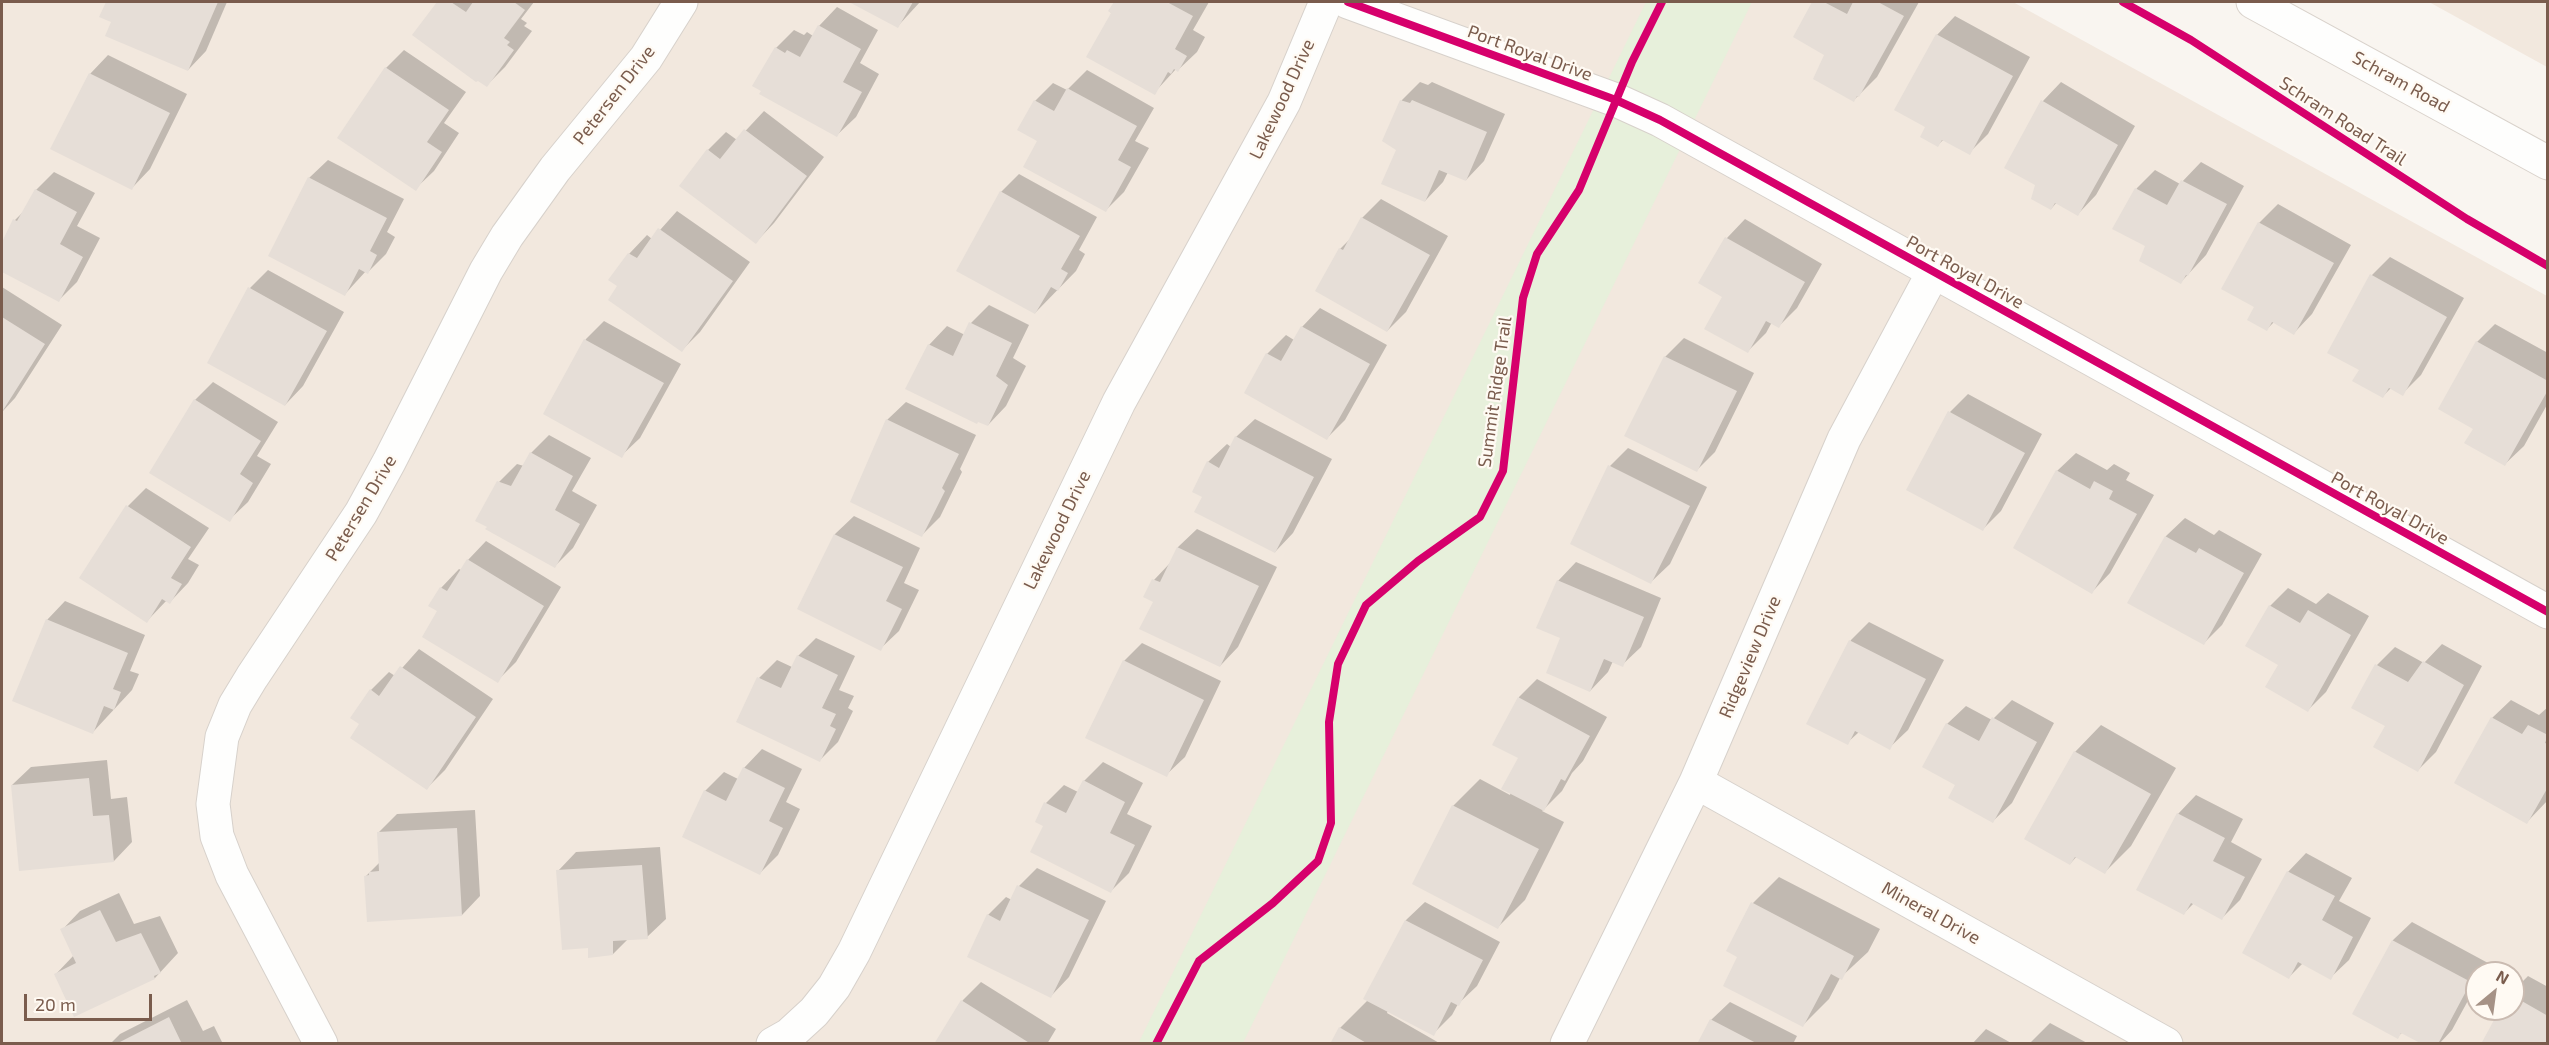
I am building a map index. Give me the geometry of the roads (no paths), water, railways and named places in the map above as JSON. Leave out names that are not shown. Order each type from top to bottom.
[{"type":"street","name":"Petersen Drive","points":[[321,1044],[232,875],[217,836],[213,804],[222,737],[235,705],[252,677],[361,513],[394,454],[486,271],[507,236],[555,169],[646,58],[681,2]]},
{"type":"street","name":"Lakewood Drive","points":[[773,1044],[789,1035],[814,1012],[834,987],[854,952],[1119,402],[1284,102],[1326,2]]},
{"type":"street","name":"Port Royal Drive","points":[[1348,2],[1616,100],[1660,120],[2547,612]]},
{"type":"street","name":"Schram Road","points":[[2253,2],[2547,163]]},
{"type":"street","name":"Ridgeview Drive","points":[[1567,1044],[1696,782],[1844,439],[1934,271]]},
{"type":"street","name":"Mineral Drive","points":[[1696,782],[2166,1044]]}]
